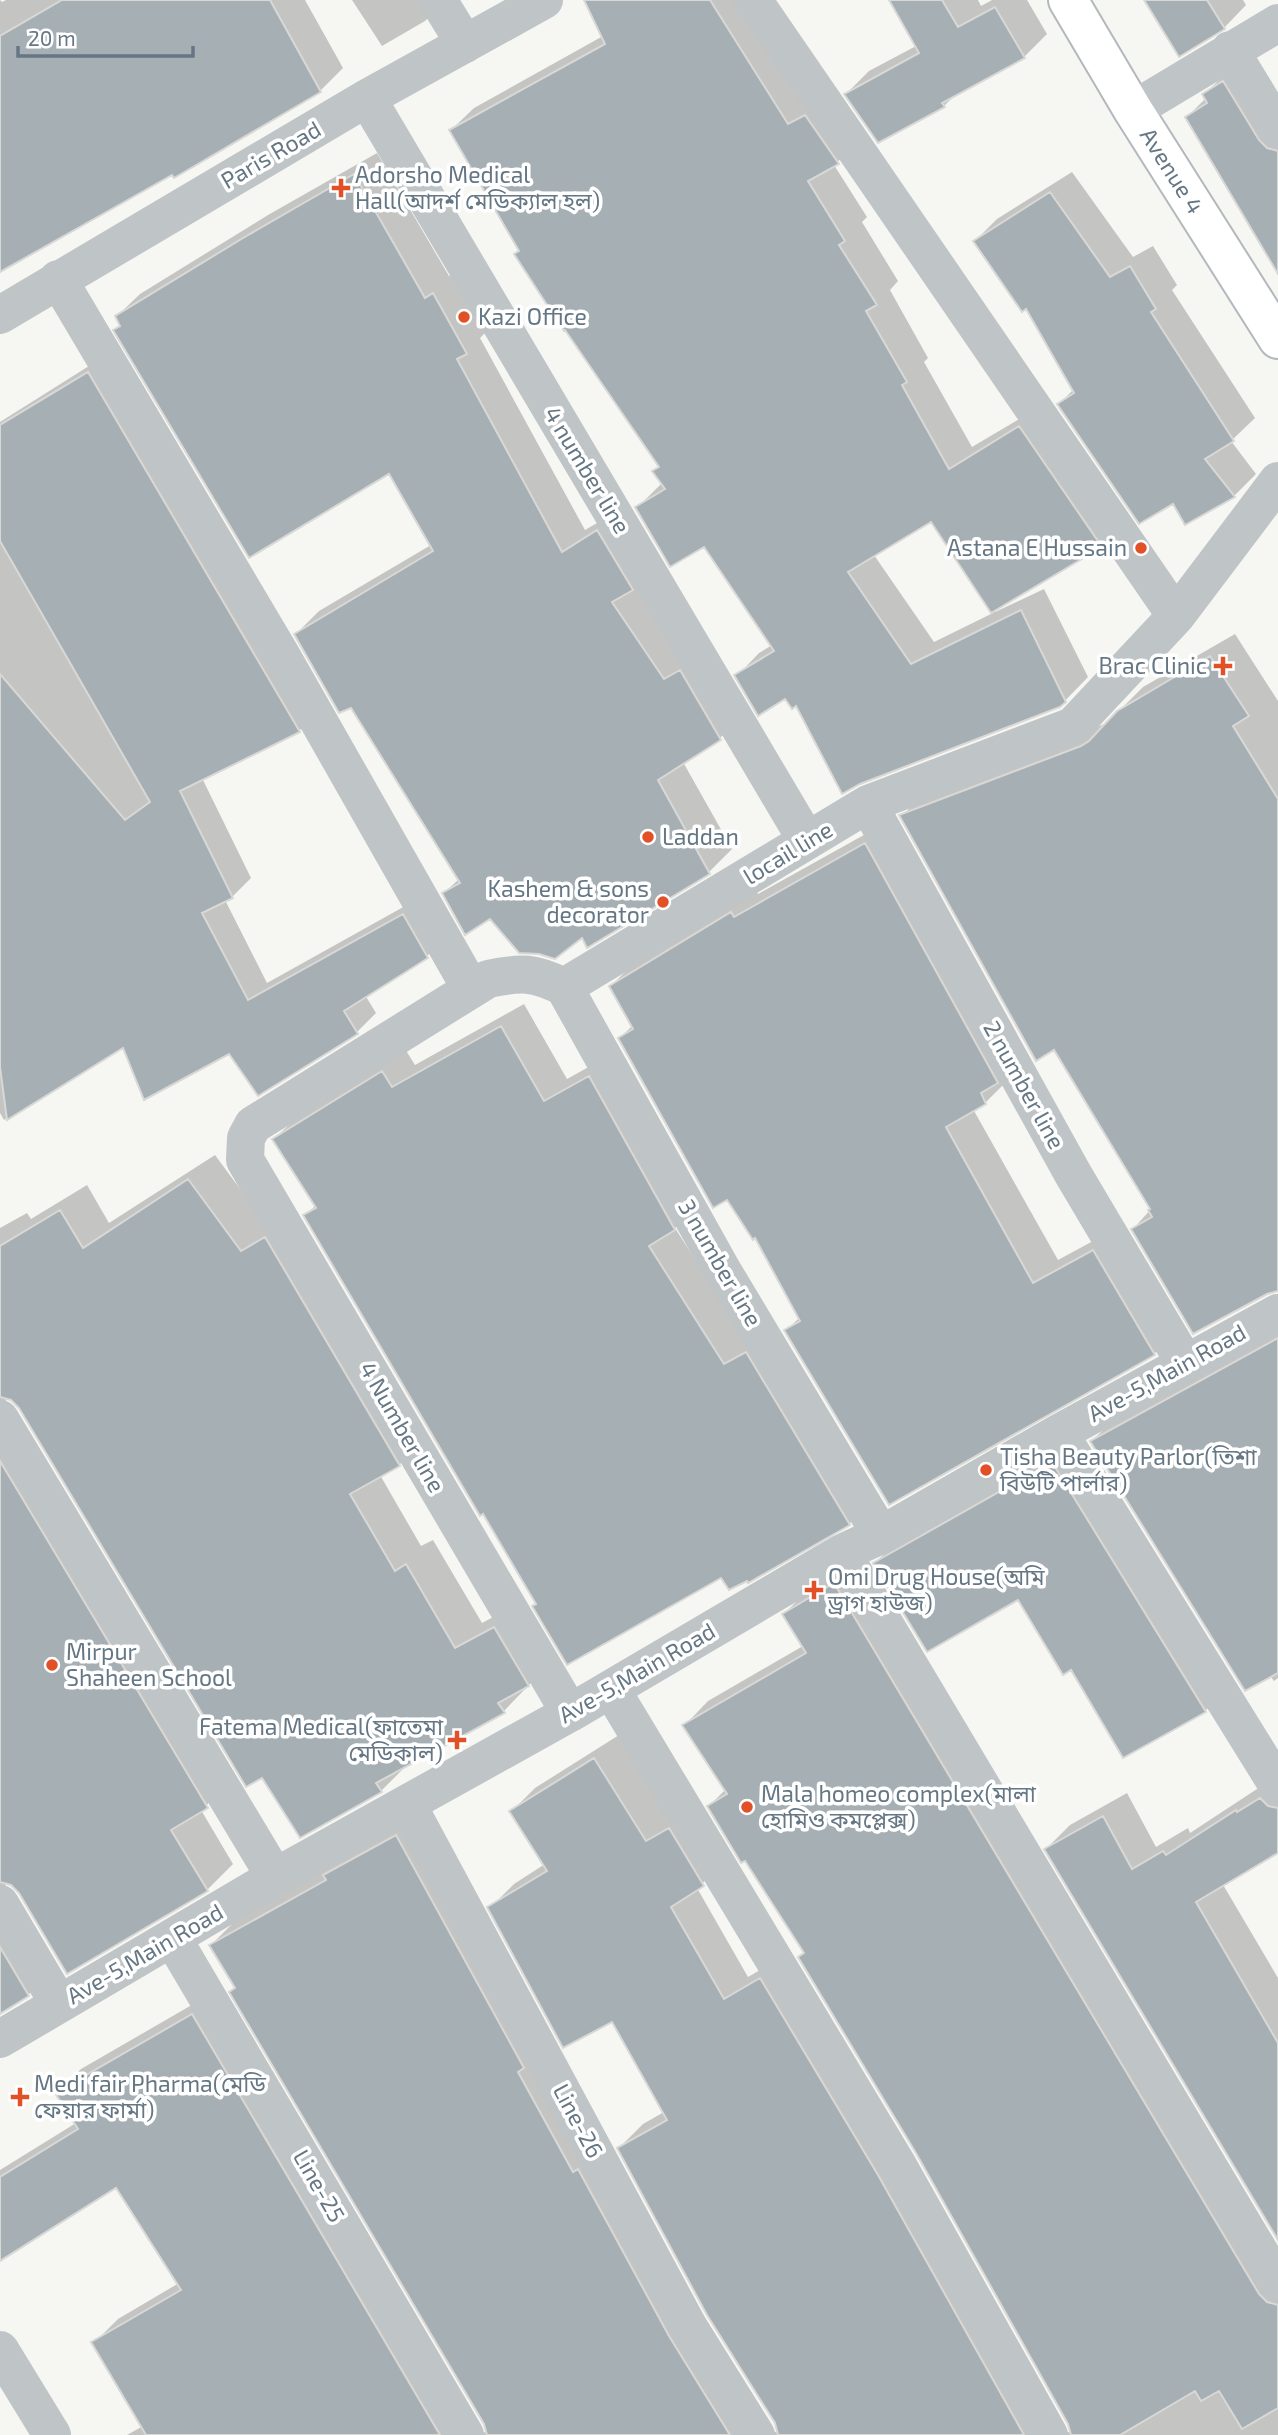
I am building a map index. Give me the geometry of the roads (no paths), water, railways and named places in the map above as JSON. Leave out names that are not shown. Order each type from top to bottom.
[{"type":"street","points":[[438,0],[465,44]]},
{"type":"street","name":"Paris Road","points":[[0,315],[367,98],[544,0]]},
{"type":"street","points":[[753,0],[1176,616]]},
{"type":"street","name":"Avenue 4","points":[[1068,0],[1133,110],[1278,339]]},
{"type":"street","points":[[1133,110],[1278,23]]},
{"type":"street","points":[[1230,50],[1278,129]]},
{"type":"street","name":"4 number line","points":[[367,98],[807,841]]},
{"type":"street","points":[[58,279],[281,655],[471,989],[488,979],[518,972],[541,975],[564,987]]},
{"type":"street","name":"locail line","points":[[564,987],[868,804],[1073,726],[1176,616],[1278,481]]},
{"type":"street","name":"2 number line","points":[[868,804],[1073,1174],[1185,1363]]},
{"type":"street","name":"3 number line","points":[[564,987],[722,1270],[881,1535]]},
{"type":"street","name":"4 Number line","points":[[471,989],[253,1125],[246,1139],[245,1160],[570,1713]]},
{"type":"street","name":"Ave-5,Main Road","points":[[0,2039],[275,1877],[570,1713],[842,1553],[881,1535],[1059,1433],[1278,1313]]},
{"type":"street","points":[[0,1419],[275,1877]]},
{"type":"street","points":[[1059,1433],[1278,1786]]},
{"type":"street","points":[[842,1553],[1278,2283]]},
{"type":"street","points":[[611,1689],[897,2164],[1049,2435]]},
{"type":"street","name":"Line-26","points":[[407,1804],[688,2326],[755,2435]]},
{"type":"street","points":[[0,1904],[59,2004]]},
{"type":"street","name":"Line-25","points":[[173,1939],[465,2435]]},
{"type":"street","points":[[0,2350],[52,2435]]},
{"type":"place","name":"Adorsho Medical Hall(আদর্শ মেডিক্যাল হল)","points":[[341,188]]},
{"type":"place","name":"Kazi Office","points":[[464,317]]},
{"type":"place","name":"Astana E Hussain","points":[[1141,548]]},
{"type":"place","name":"Brac Clinic","points":[[1223,666]]},
{"type":"place","name":"Laddan","points":[[648,837]]},
{"type":"place","name":"Kashem & sons decorator","points":[[663,902]]},
{"type":"place","name":"Tisha Beauty Parlor(তিশা বিউটি পার্লার)","points":[[986,1470]]},
{"type":"place","name":"Omi Drug House(অমি ড্রাগ হাউজ)","points":[[814,1590]]},
{"type":"place","name":"Mirpur Shaheen School","points":[[52,1665]]},
{"type":"place","name":"Fatema Medical(ফাতেমা মেডিকাল)","points":[[457,1740]]},
{"type":"place","name":"Mala homeo complex(মালা হোমিও কমপ্লেক্স)","points":[[747,1807]]},
{"type":"place","name":"Medi fair Pharma(মেডি ফেয়ার ফার্মা)","points":[[20,2097]]}]
